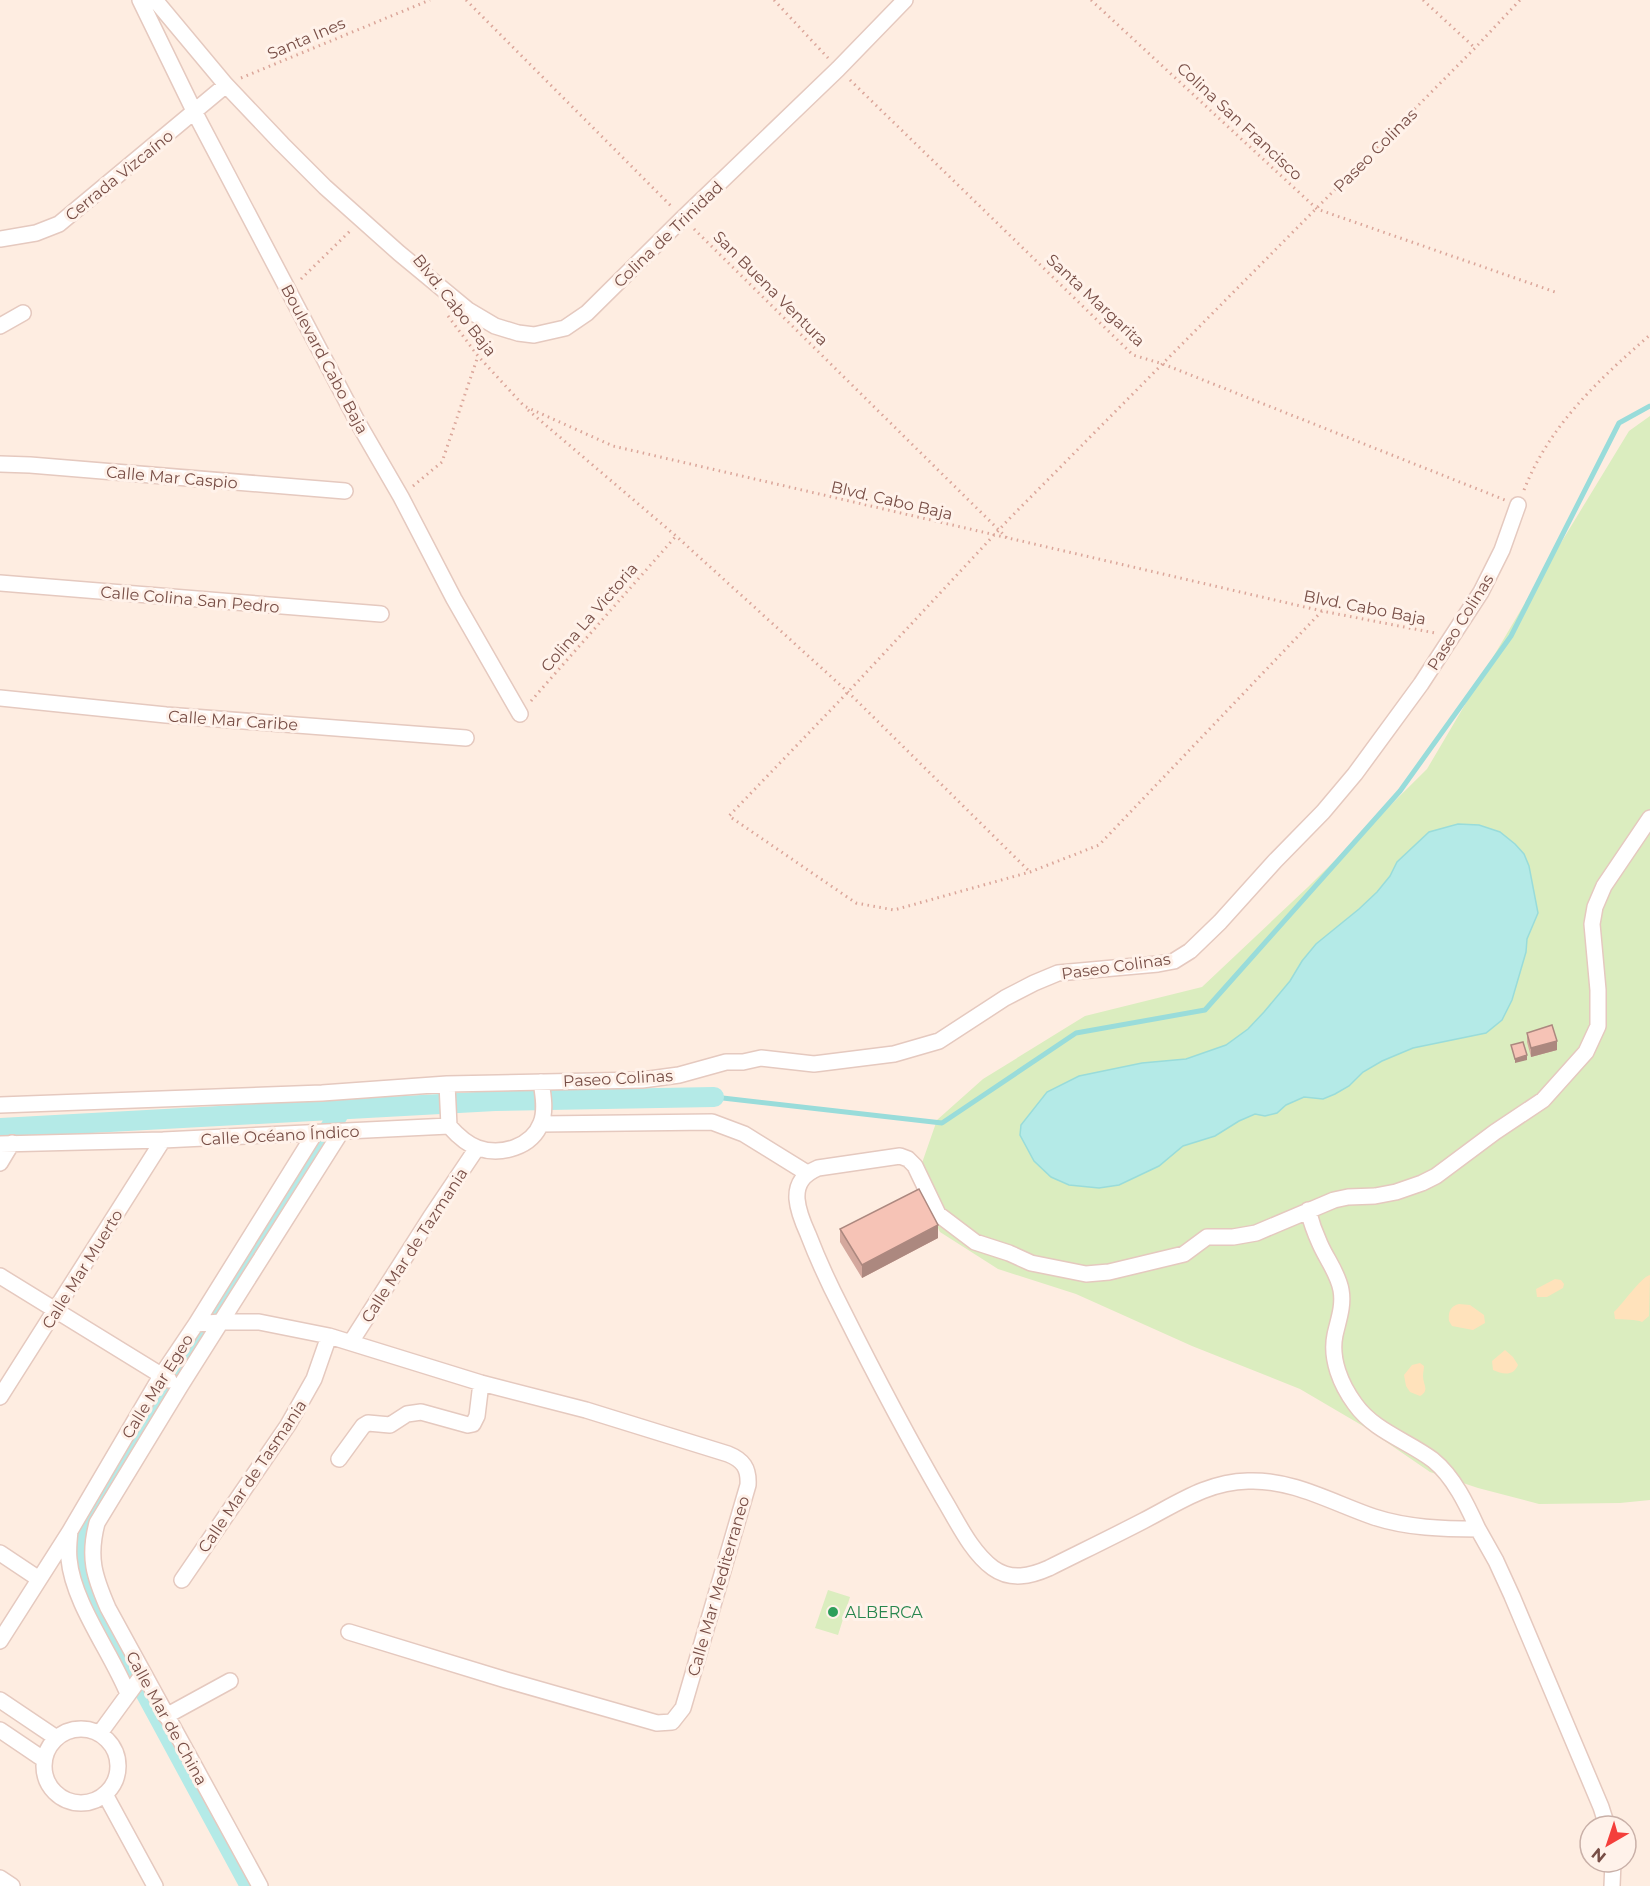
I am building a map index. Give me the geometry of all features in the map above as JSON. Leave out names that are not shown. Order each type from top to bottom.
[{"type":"street","name":"Boulevard Cabo Baja","points":[[140,0],[195,112],[357,421],[520,714]]},
{"type":"street","points":[[155,0],[226,85],[325,187],[361,220]]},
{"type":"street","name":"Colina de Trinidad","points":[[361,220],[468,310],[495,326],[534,335],[565,328],[587,313],[838,69],[905,0]]},
{"type":"street","name":"Cerrada Vizcaíno","points":[[0,239],[36,233],[59,224],[226,85]]},
{"type":"street","points":[[0,326],[23,313]]},
{"type":"street","name":"Calle Mar Caspio","points":[[0,464],[345,491]]},
{"type":"street","name":"Paseo Colinas","points":[[542,1087],[679,1075],[726,1062],[776,1059],[814,1064],[894,1054],[939,1041],[1005,998],[1059,973],[1158,964],[1173,960],[1190,951],[1323,812],[1388,732],[1454,636],[1481,592],[1502,550],[1518,505]]},
{"type":"street","name":"Calle Colina San Pedro","points":[[0,583],[381,614]]},
{"type":"street","name":"Calle Mar Caribe","points":[[0,698],[166,715],[466,738]]},
{"type":"street","points":[[1478,1529],[1446,1529],[1406,1524],[1376,1517],[1295,1487],[1269,1482],[1231,1482],[1214,1485],[1189,1496],[1146,1520],[1036,1573],[1007,1576],[995,1570],[975,1549],[922,1463],[820,1266],[800,1214],[797,1199],[798,1188],[807,1173],[818,1168],[900,1156],[915,1166],[938,1214],[975,1242],[1031,1263],[1086,1274],[1109,1272],[1184,1254],[1207,1237],[1233,1237],[1256,1233],[1308,1210],[1348,1197],[1375,1196],[1409,1189],[1436,1176],[1543,1100],[1576,1066],[1593,1040],[1598,1026],[1598,990],[1592,924],[1595,907],[1604,886],[1650,818]]},
{"type":"street","points":[[448,1105],[458,1136],[477,1148],[488,1150],[516,1148],[533,1136],[542,1117],[542,1087]]},
{"type":"street","name":"Calle Océano Índico","points":[[6,1144],[341,1132],[448,1105],[542,1087]]},
{"type":"street","name":"Calle Océano Índico","points":[[0,1105],[322,1093],[448,1105]]},
{"type":"street","points":[[542,1117],[712,1122],[744,1134],[807,1173]]},
{"type":"street","name":"Calle Mar Egeo","points":[[91,1544],[97,1523],[180,1385],[341,1132]]},
{"type":"street","name":"Calle Mar Egeo","points":[[0,1641],[70,1531],[92,1490],[162,1376],[316,1133]]},
{"type":"street","name":"Calle Mar Muerto","points":[[0,1397],[163,1140]]},
{"type":"street","points":[[0,1163],[6,1144]]},
{"type":"street","name":"Calle Mar de Tazmania","points":[[351,1342],[477,1148]]},
{"type":"street","points":[[1308,1210],[1320,1245],[1341,1290],[1341,1306],[1334,1338],[1334,1354],[1341,1380],[1362,1414],[1432,1460],[1443,1469],[1459,1493],[1512,1596],[1603,1814]]},
{"type":"street","points":[[0,1276],[180,1385]]},
{"type":"street","name":"Calle Mar Mediterraneo","points":[[197,1324],[259,1322],[329,1336],[481,1383],[586,1410],[728,1454],[740,1460],[748,1470],[748,1485],[683,1708],[672,1722],[657,1723],[349,1632]]},
{"type":"street","name":"Calle Mar de Tasmania","points":[[182,1580],[294,1416],[314,1379],[329,1336]]},
{"type":"street","points":[[339,1459],[363,1426],[368,1423],[390,1425],[407,1414],[422,1412],[468,1425],[473,1424],[477,1416],[481,1383]]},
{"type":"street","name":"Calle Mar de China","points":[[70,1531],[69,1560],[80,1598],[128,1693]]},
{"type":"street","name":"Calle Mar de China","points":[[91,1544],[99,1587],[142,1675],[260,1886]]},
{"type":"street","points":[[0,1553],[39,1580]]},
{"type":"street","points":[[100,1733],[142,1675]]},
{"type":"street","points":[[166,1716],[230,1681]]},
{"type":"street","points":[[0,1700],[55,1737]]},
{"type":"street","points":[[77,1728],[100,1733],[116,1751],[118,1775],[106,1796],[84,1805],[61,1799],[45,1782],[43,1758],[55,1737],[77,1728]]},
{"type":"street","points":[[0,1730],[43,1758]]},
{"type":"street","points":[[106,1796],[155,1886]]},
{"type":"street","points":[[0,1878],[12,1886]]},
{"type":"path","name":"Santa Ines","points":[[226,85],[430,0]]},
{"type":"path","name":"San Buena Ventura","points":[[466,0],[1008,540]]},
{"type":"path","name":"Santa Margarita","points":[[774,0],[838,69],[1133,356],[1163,364],[1518,505]]},
{"type":"path","name":"Colina San Francisco","points":[[1091,0],[1317,209],[1558,292]]},
{"type":"path","points":[[1423,0],[1475,48]]},
{"type":"path","name":"Paseo Colinas","points":[[1030,872],[894,910],[855,903],[729,816],[993,536],[1520,0]]},
{"type":"path","points":[[289,290],[361,220]]},
{"type":"path","name":"Blvd. Cabo Baja","points":[[442,309],[478,356],[524,406],[613,446],[1008,540],[1322,611],[1454,636]]},
{"type":"path","points":[[1518,505],[1532,468],[1557,430],[1598,381],[1650,335]]},
{"type":"path","points":[[401,498],[442,462],[478,356]]},
{"type":"path","points":[[524,406],[676,537],[848,692],[1030,872],[1099,845],[1322,611]]},
{"type":"path","name":"Colina La Victoria","points":[[520,714],[676,537]]},
{"type":"green space","points":[[1650,416],[1650,1500],[1620,1503],[1539,1504],[1478,1488],[1430,1472],[1363,1426],[1300,1389],[1192,1346],[1076,1294],[998,1269],[940,1232],[919,1189],[922,1163],[937,1120],[983,1079],[1085,1016],[1202,987],[1308,887],[1427,769],[1629,431]]},
{"type":"green space","name":"ALBERCA","points":[[828,1590],[850,1597],[838,1635],[815,1628]]},
{"type":"sand","points":[[1650,1275],[1649,1316],[1642,1322],[1615,1319],[1614,1312],[1641,1281]]},
{"type":"sand","points":[[1555,1279],[1561,1280],[1564,1284],[1563,1288],[1547,1297],[1537,1297],[1536,1289]]},
{"type":"sand","points":[[1470,1305],[1484,1315],[1485,1323],[1473,1330],[1452,1326],[1449,1313],[1454,1306]]},
{"type":"sand","points":[[1505,1350],[1518,1365],[1516,1369],[1507,1374],[1493,1370],[1492,1361]]},
{"type":"sand","points":[[1420,1363],[1424,1366],[1425,1392],[1420,1396],[1410,1392],[1404,1375],[1412,1365]]},
{"type":"water","points":[[1458,824],[1479,825],[1500,832],[1524,854],[1529,866],[1538,913],[1527,939],[1526,952],[1512,1000],[1502,1020],[1486,1033],[1413,1048],[1363,1072],[1349,1086],[1335,1094],[1323,1099],[1304,1097],[1286,1105],[1277,1113],[1265,1116],[1255,1114],[1215,1136],[1183,1146],[1159,1166],[1119,1185],[1099,1188],[1069,1185],[1051,1177],[1034,1161],[1020,1135],[1021,1125],[1047,1092],[1079,1076],[1142,1063],[1186,1059],[1226,1045],[1248,1029],[1264,1012],[1290,981],[1316,944],[1377,892],[1390,876],[1397,862],[1429,832]]},
{"type":"building","points":[[1552,1025],[1557,1041],[1531,1048],[1527,1033]]},
{"type":"building","points":[[1523,1042],[1527,1055],[1515,1059],[1511,1045]]},
{"type":"building","points":[[919,1189],[938,1225],[862,1265],[840,1229]]},
{"type":"waterway","points":[[714,1097],[942,1123],[1076,1033],[1205,1010],[1400,791],[1511,636],[1619,423],[1650,406]]},
{"type":"waterway","points":[[0,1128],[495,1101],[714,1097]]},
{"type":"waterway","points":[[250,1886],[94,1598],[83,1560],[87,1524],[341,1110]]},
{"type":"place","name":"ALBERCA","points":[[833,1612]]}]
